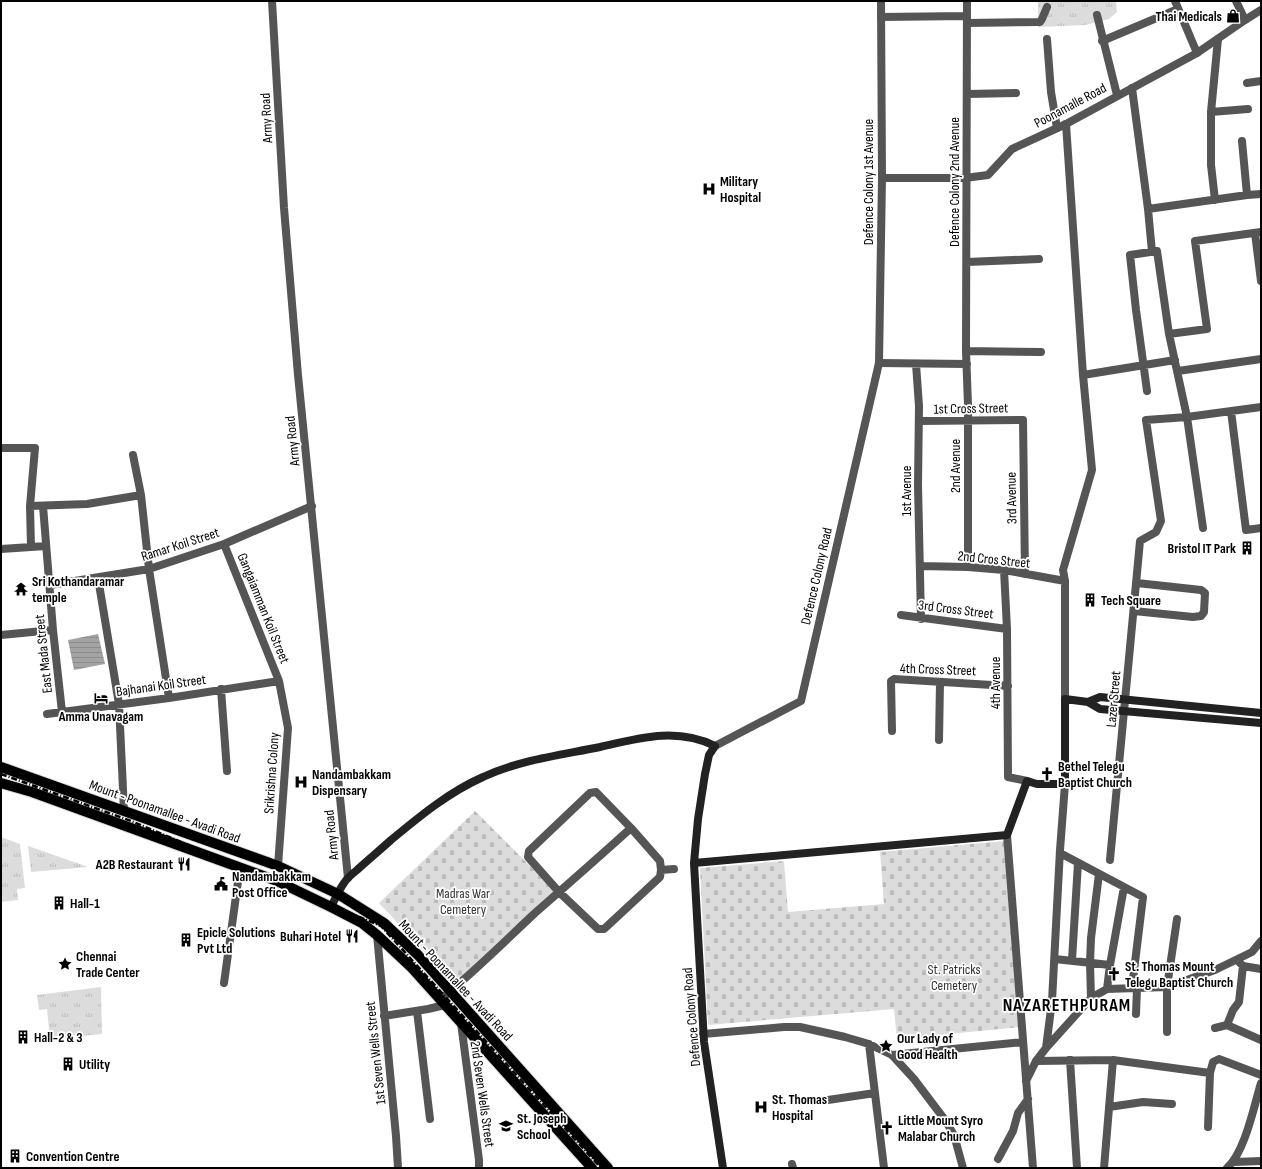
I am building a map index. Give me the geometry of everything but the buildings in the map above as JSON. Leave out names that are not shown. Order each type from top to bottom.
[{"type":"main road","points":[[1088,702],[1100,697],[1261,713]]},
{"type":"main road","points":[[694,863],[1007,835],[1026,781],[1037,784],[1065,784],[1065,699],[1088,702],[1100,709],[1261,723]]},
{"type":"main road","points":[[331,907],[343,883],[348,878],[420,816],[464,786],[483,776],[525,762],[659,736],[676,735],[693,737],[715,746]]},
{"type":"main road","name":"Defence Colony Road","points":[[715,746],[709,755],[705,774],[698,819],[694,863],[703,1034],[723,1168]]},
{"type":"main road","name":"Mount - Poonamallee - Avadi Road","points":[[1,767],[278,866],[338,894],[384,923],[418,955],[608,1168]]},
{"type":"main road","name":"Mount - Poonamallee - Avadi Road","points":[[1,783],[32,792],[122,826],[240,867],[276,881],[362,923],[411,967],[592,1168]]},
{"type":"main road","points":[[216,858],[221,846]]},
{"type":"street","name":"Army Road","points":[[272,1],[285,219],[298,375],[348,878]]},
{"type":"street","name":"Defence Colony 1st Avenue","points":[[879,363],[882,178],[881,1]]},
{"type":"street","name":"Defence Colony 2nd Avenue","points":[[967,1],[965,178],[967,364]]},
{"type":"street","points":[[1174,1],[1197,53]]},
{"type":"street","points":[[1236,1],[1245,20]]},
{"type":"street","points":[[881,17],[1040,22],[1047,7]]},
{"type":"street","points":[[1102,41],[1178,9]]},
{"type":"street","name":"Poonamalle Road","points":[[882,178],[965,178],[988,175],[1012,148],[1066,124],[1197,53],[1261,10]]},
{"type":"street","points":[[1097,15],[1102,41],[1117,95]]},
{"type":"street","points":[[1047,38],[1051,92],[1057,128]]},
{"type":"street","points":[[1215,200],[1211,165],[1211,112],[1218,39]]},
{"type":"street","points":[[1247,83],[1261,81]]},
{"type":"street","points":[[1132,88],[1148,209],[1152,252]]},
{"type":"street","points":[[967,94],[1016,93]]},
{"type":"street","points":[[1211,112],[1248,109]]},
{"type":"street","points":[[1065,699],[1065,581],[1063,570],[1092,470],[1083,375],[1066,124]]},
{"type":"street","points":[[1242,141],[1247,194]]},
{"type":"street","points":[[1148,209],[1247,194],[1261,194]]},
{"type":"street","points":[[1170,334],[1206,329],[1195,241],[1258,232],[1261,281]]},
{"type":"street","points":[[1147,391],[1130,255],[1157,251],[1170,334],[1187,417],[1203,528]]},
{"type":"street","points":[[967,262],[1039,259]]},
{"type":"street","points":[[966,352],[1041,352]]},
{"type":"street","points":[[1178,371],[1261,359]]},
{"type":"street","points":[[1083,375],[1175,360]]},
{"type":"street","points":[[879,363],[967,364]]},
{"type":"street","name":"Defence Colony Road","points":[[715,746],[801,701],[879,363]]},
{"type":"street","name":"1st Avenue","points":[[916,364],[920,406],[918,485],[921,618]]},
{"type":"street","name":"2nd Avenue","points":[[967,364],[968,567]]},
{"type":"street","points":[[1187,417],[1261,407]]},
{"type":"street","points":[[1231,411],[1246,530],[1261,528]]},
{"type":"street","name":"Lazer Street","points":[[1110,860],[1140,541],[1156,532],[1161,521],[1146,420],[1187,417]]},
{"type":"street","name":"1st Cross Street","points":[[919,421],[968,422],[1023,420]]},
{"type":"street","name":"3rd Avenue","points":[[1023,420],[1026,574]]},
{"type":"street","points":[[1,448],[35,448],[30,506],[30,547]]},
{"type":"street","points":[[133,456],[169,698]]},
{"type":"street","points":[[30,506],[87,504],[140,495]]},
{"type":"street","name":"East Mada Street","points":[[43,506],[53,630],[62,712]]},
{"type":"street","name":"Ramar Koil Street","points":[[50,585],[149,570],[224,544],[312,506]]},
{"type":"street","name":"Gangaiamman Koil Street","points":[[224,544],[280,681]]},
{"type":"street","points":[[1,549],[46,546]]},
{"type":"street","name":"2nd Cros Street","points":[[920,566],[968,567],[1004,570],[1065,581]]},
{"type":"street","name":"4th Avenue","points":[[1004,570],[1007,629],[1008,776],[1026,781]]},
{"type":"street","points":[[98,578],[119,704],[124,811]]},
{"type":"street","points":[[1134,611],[1193,617],[1201,616],[1204,612],[1205,593],[1201,590],[1137,583]]},
{"type":"street","name":"3rd Cross Street","points":[[901,615],[1007,629]]},
{"type":"street","points":[[1,635],[53,630]]},
{"type":"street","name":"4th Cross Street","points":[[892,730],[891,681],[894,679],[1008,686]]},
{"type":"street","name":"Bajhanai Koil Street","points":[[47,714],[169,698],[280,681]]},
{"type":"street","name":"Srikrishna Colony","points":[[278,866],[288,728],[280,681]]},
{"type":"street","points":[[939,740],[940,682]]},
{"type":"street","points":[[221,689],[227,771]]},
{"type":"street","points":[[1046,1048],[1052,1001],[1065,784]]},
{"type":"street","points":[[596,792],[660,861],[661,870],[660,877],[604,929],[598,929],[559,892],[528,857],[529,850],[590,793],[596,792]]},
{"type":"street","points":[[384,1016],[417,1012],[443,1002],[450,991],[631,828]]},
{"type":"street","points":[[1007,835],[1033,1168]]},
{"type":"street","points":[[1060,853],[1143,897],[1134,988],[1136,1014]]},
{"type":"street","points":[[1072,960],[1078,863]]},
{"type":"street","points":[[224,982],[240,867]]},
{"type":"street","points":[[661,870],[674,869]]},
{"type":"street","points":[[1091,998],[1091,938],[1099,874]]},
{"type":"street","points":[[1107,989],[1124,887]]},
{"type":"street","points":[[1167,1032],[1167,986],[1177,919]]},
{"type":"street","name":"1st Seven Wells Street","points":[[377,935],[398,1168]]},
{"type":"street","points":[[1026,1082],[1036,1061],[1046,1048],[1091,998],[1107,989],[1167,986],[1215,970],[1252,952],[1261,941]]},
{"type":"street","points":[[1055,959],[1110,965]]},
{"type":"street","points":[[1236,960],[1243,966],[1261,969]]},
{"type":"street","points":[[1227,1025],[1233,1010],[1239,1002],[1243,966]]},
{"type":"street","points":[[417,1012],[430,1119]]},
{"type":"street","name":"2nd Seven Wells Street","points":[[460,1023],[479,1168]]},
{"type":"street","points":[[1215,1028],[1227,1025],[1261,1040]]},
{"type":"street","points":[[703,1034],[800,1027],[869,1044],[892,1055],[914,1079],[946,1120],[954,1135],[963,1168]]},
{"type":"street","points":[[892,1055],[1023,1042]]},
{"type":"street","points":[[869,1044],[884,1168]]},
{"type":"street","points":[[1208,1127],[1210,1074],[1213,1062],[1219,1059],[1261,1075]]},
{"type":"street","points":[[1070,1060],[1077,1168]]},
{"type":"street","points":[[1036,1061],[1113,1060],[1210,1074]]},
{"type":"street","points":[[1104,1168],[1113,1060]]},
{"type":"street","points":[[1227,1168],[1234,1162],[1246,1134],[1258,1103],[1261,1083]]},
{"type":"street","points":[[828,1100],[875,1093]]},
{"type":"street","points":[[998,1159],[1013,1131],[1018,1113],[1028,1099]]},
{"type":"street","points":[[1109,1107],[1143,1102],[1172,1104]]},
{"type":"street","points":[[1234,1162],[1261,1161]]},
{"type":"green space","points":[[1038,1],[1116,1],[1117,12],[1109,19],[1085,25],[1038,27]]},
{"type":"green space","name":"Madras War Cemetery","points":[[475,811],[556,892],[456,985],[379,903]]},
{"type":"green space","points":[[1,837],[20,844],[25,888],[17,889],[18,900],[1,902]]},
{"type":"green space","name":"St. Patricks Cemetery","points":[[1005,841],[1021,1027],[897,1039],[894,1009],[708,1025],[700,868],[784,861],[788,912],[884,904],[880,852]]},
{"type":"green space","points":[[28,846],[88,867],[31,872]]},
{"type":"green space","points":[[101,987],[102,1034],[50,1039],[47,1009],[39,1010],[37,995]]},
{"type":"shaded area","points":[[98,634],[105,664],[74,670],[68,640]]},
{"type":"railway","points":[[1,774],[131,821],[381,926],[601,1168]]},
{"type":"place","name":"Thai Medicals","points":[[1233,16]]},
{"type":"place","name":"Military Hospital","points":[[709,189]]},
{"type":"place","name":"Bristol IT Park","points":[[1247,548]]},
{"type":"place","name":"Sri Kothandaramar temple","points":[[21,589]]},
{"type":"place","name":"Tech Square","points":[[1090,600]]},
{"type":"place","name":"Amma Unavagam","points":[[101,698]]},
{"type":"place","name":"Bethel Telegu Baptist Church","points":[[1047,774]]},
{"type":"place","name":"Nandambakkam Dispensary","points":[[301,782]]},
{"type":"place","name":"A2B Restaurant","points":[[184,864]]},
{"type":"place","name":"Nandambakkam Post Office","points":[[221,884]]},
{"type":"place","name":"Hall-1","points":[[59,903]]},
{"type":"place","name":"Buhari Hotel","points":[[352,936]]},
{"type":"place","name":"Epicle Solutions Pvt Ltd","points":[[186,940]]},
{"type":"place","name":"Chennai Trade Center","points":[[65,964]]},
{"type":"place","name":"St. Thomas Mount Telegu Baptist Church","points":[[1114,974]]},
{"type":"place","name":"Hall-2 & 3","points":[[23,1037]]},
{"type":"place","name":"Our Lady of Good Health","points":[[886,1046]]},
{"type":"place","name":"Utility","points":[[68,1064]]},
{"type":"place","name":"St. Thomas Hospital","points":[[761,1107]]},
{"type":"place","name":"St. Joseph School","points":[[506,1126]]},
{"type":"place","name":"Little Mount Syro Malabar Church","points":[[887,1128]]},
{"type":"place","name":"Convention Centre","points":[[15,1156]]},
{"type":"district","name":"NAZARETHPURAM","points":[[1067,1005]]}]
